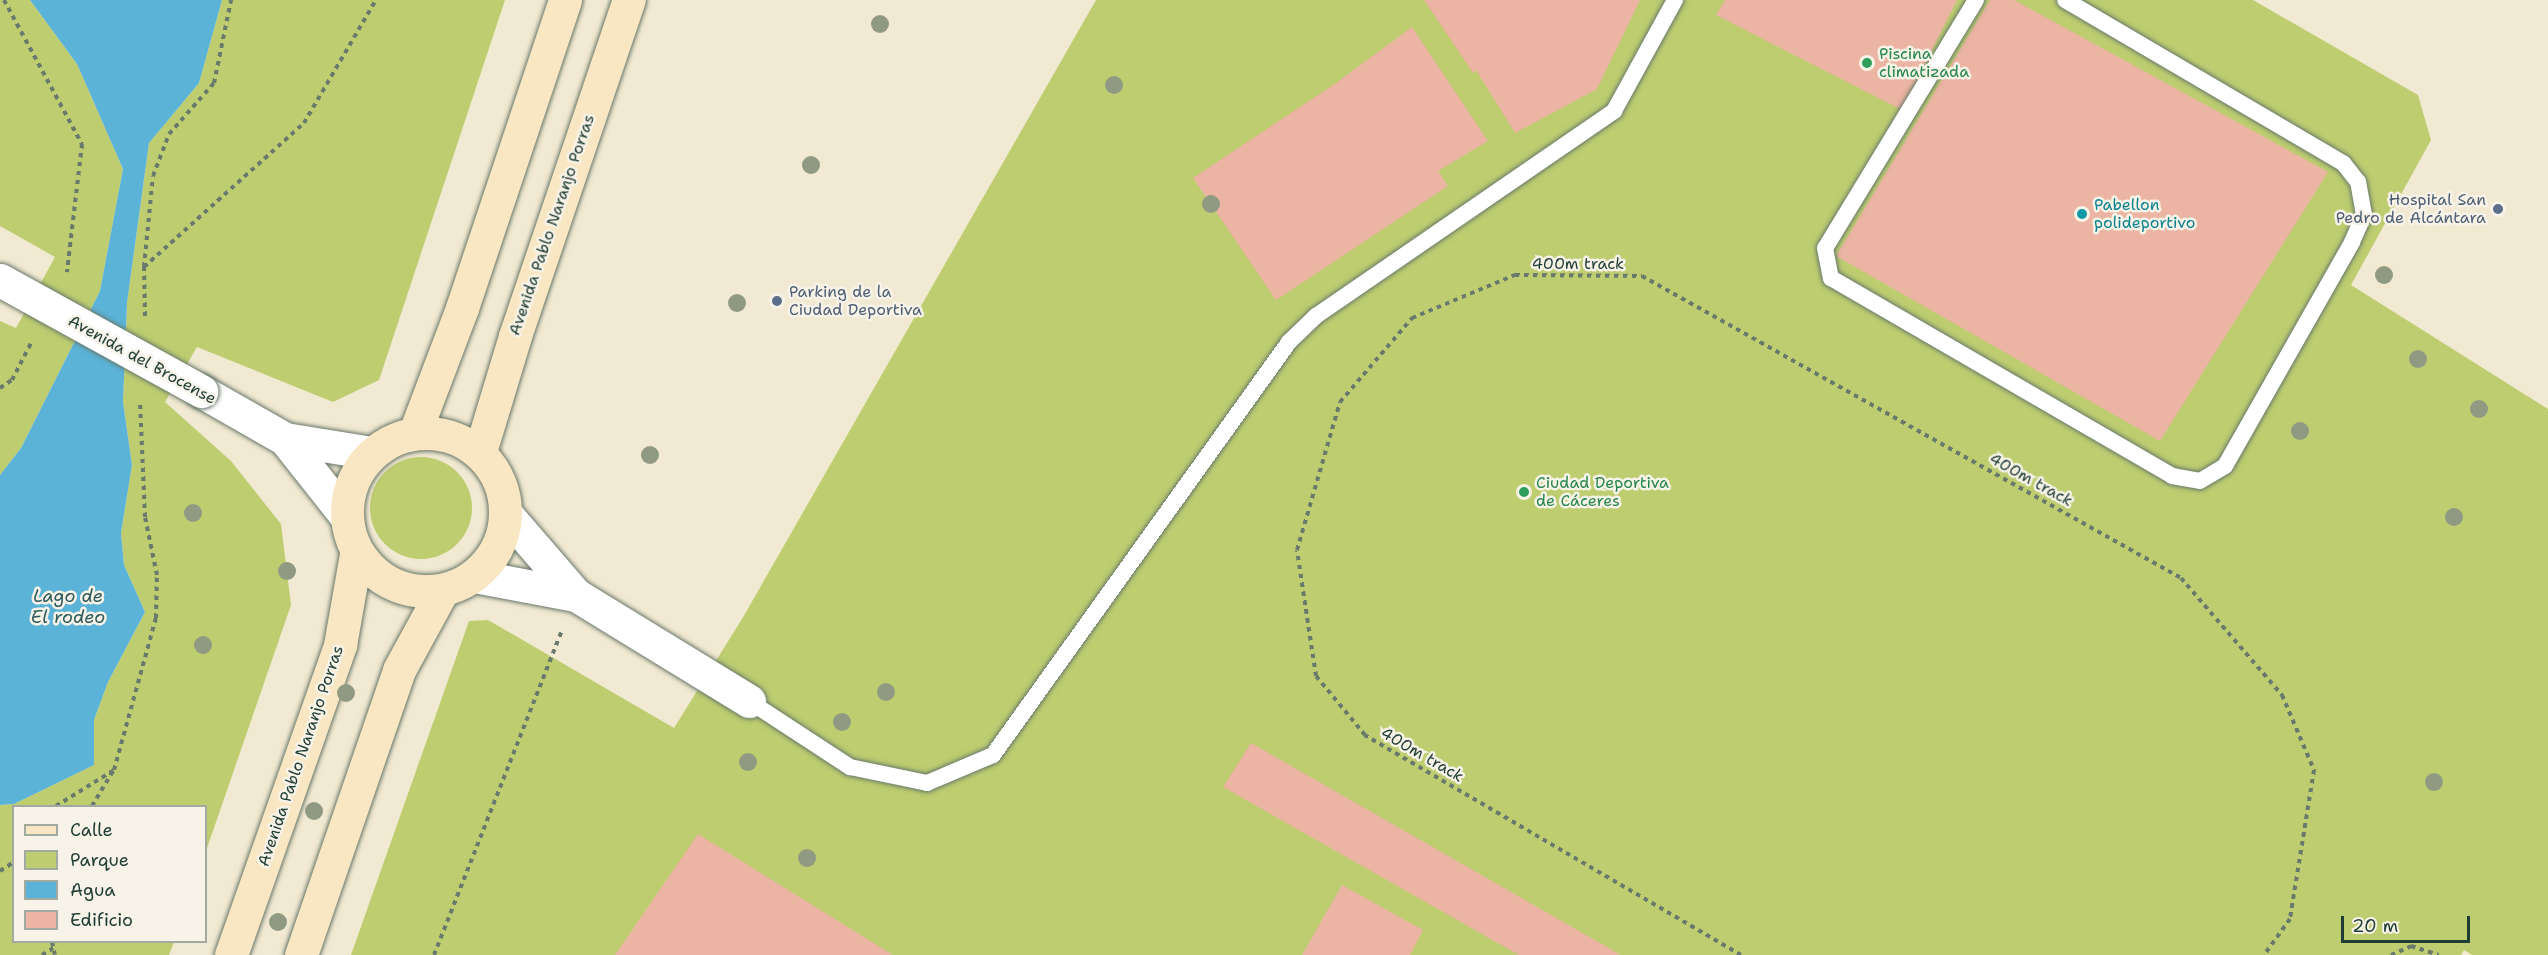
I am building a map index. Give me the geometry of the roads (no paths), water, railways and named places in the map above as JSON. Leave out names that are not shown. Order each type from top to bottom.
[{"type":"main road","points":[[415,432],[462,308],[565,0]]},
{"type":"main road","name":"Avenida Pablo Naranjo Porras","points":[[480,452],[515,336],[629,0]]},
{"type":"main road","points":[[415,432],[450,435],[480,452],[500,481],[506,514],[498,548],[475,576],[442,591],[393,586],[356,554],[345,515],[352,481],[372,453],[415,432]]},
{"type":"main road","name":"Avenida Pablo Naranjo Porras","points":[[231,955],[340,645],[356,554]]},
{"type":"main road","points":[[301,955],[399,670],[442,591]]},
{"type":"street","name":"Avenida del Brocense","points":[[0,280],[285,439],[372,453]]},
{"type":"street","name":"Avenida del Brocense","points":[[285,439],[345,515]]},
{"type":"street","points":[[506,514],[576,595],[749,701]]},
{"type":"street","points":[[475,576],[576,595]]},
{"type":"lane","points":[[749,701],[850,767],[927,783],[993,755],[1289,342],[1316,316],[1614,111],[1675,0]]},
{"type":"lane","points":[[1976,0],[1825,248],[1832,278],[2172,476],[2200,482],[2225,466],[2352,242],[2364,214],[2358,182],[2343,162],[2065,0]]},
{"type":"water","name":"Lago de El rodeo","points":[[30,0],[222,0],[199,83],[149,143],[127,303],[123,402],[132,465],[121,533],[124,565],[145,612],[108,682],[94,720],[94,765],[14,804],[0,805],[0,475],[21,448],[100,291],[123,169],[77,64]]},
{"type":"place","name":"Piscina climatizada","points":[[1867,63]]},
{"type":"place","name":"Hospital San Pedro de Alcántara","points":[[2498,209]]},
{"type":"place","name":"Pabellon polideportivo","points":[[2082,214]]},
{"type":"place","name":"Parking de la Ciudad Deportiva","points":[[777,301]]},
{"type":"place","name":"Ciudad Deportiva de Cáceres","points":[[1524,492]]}]
